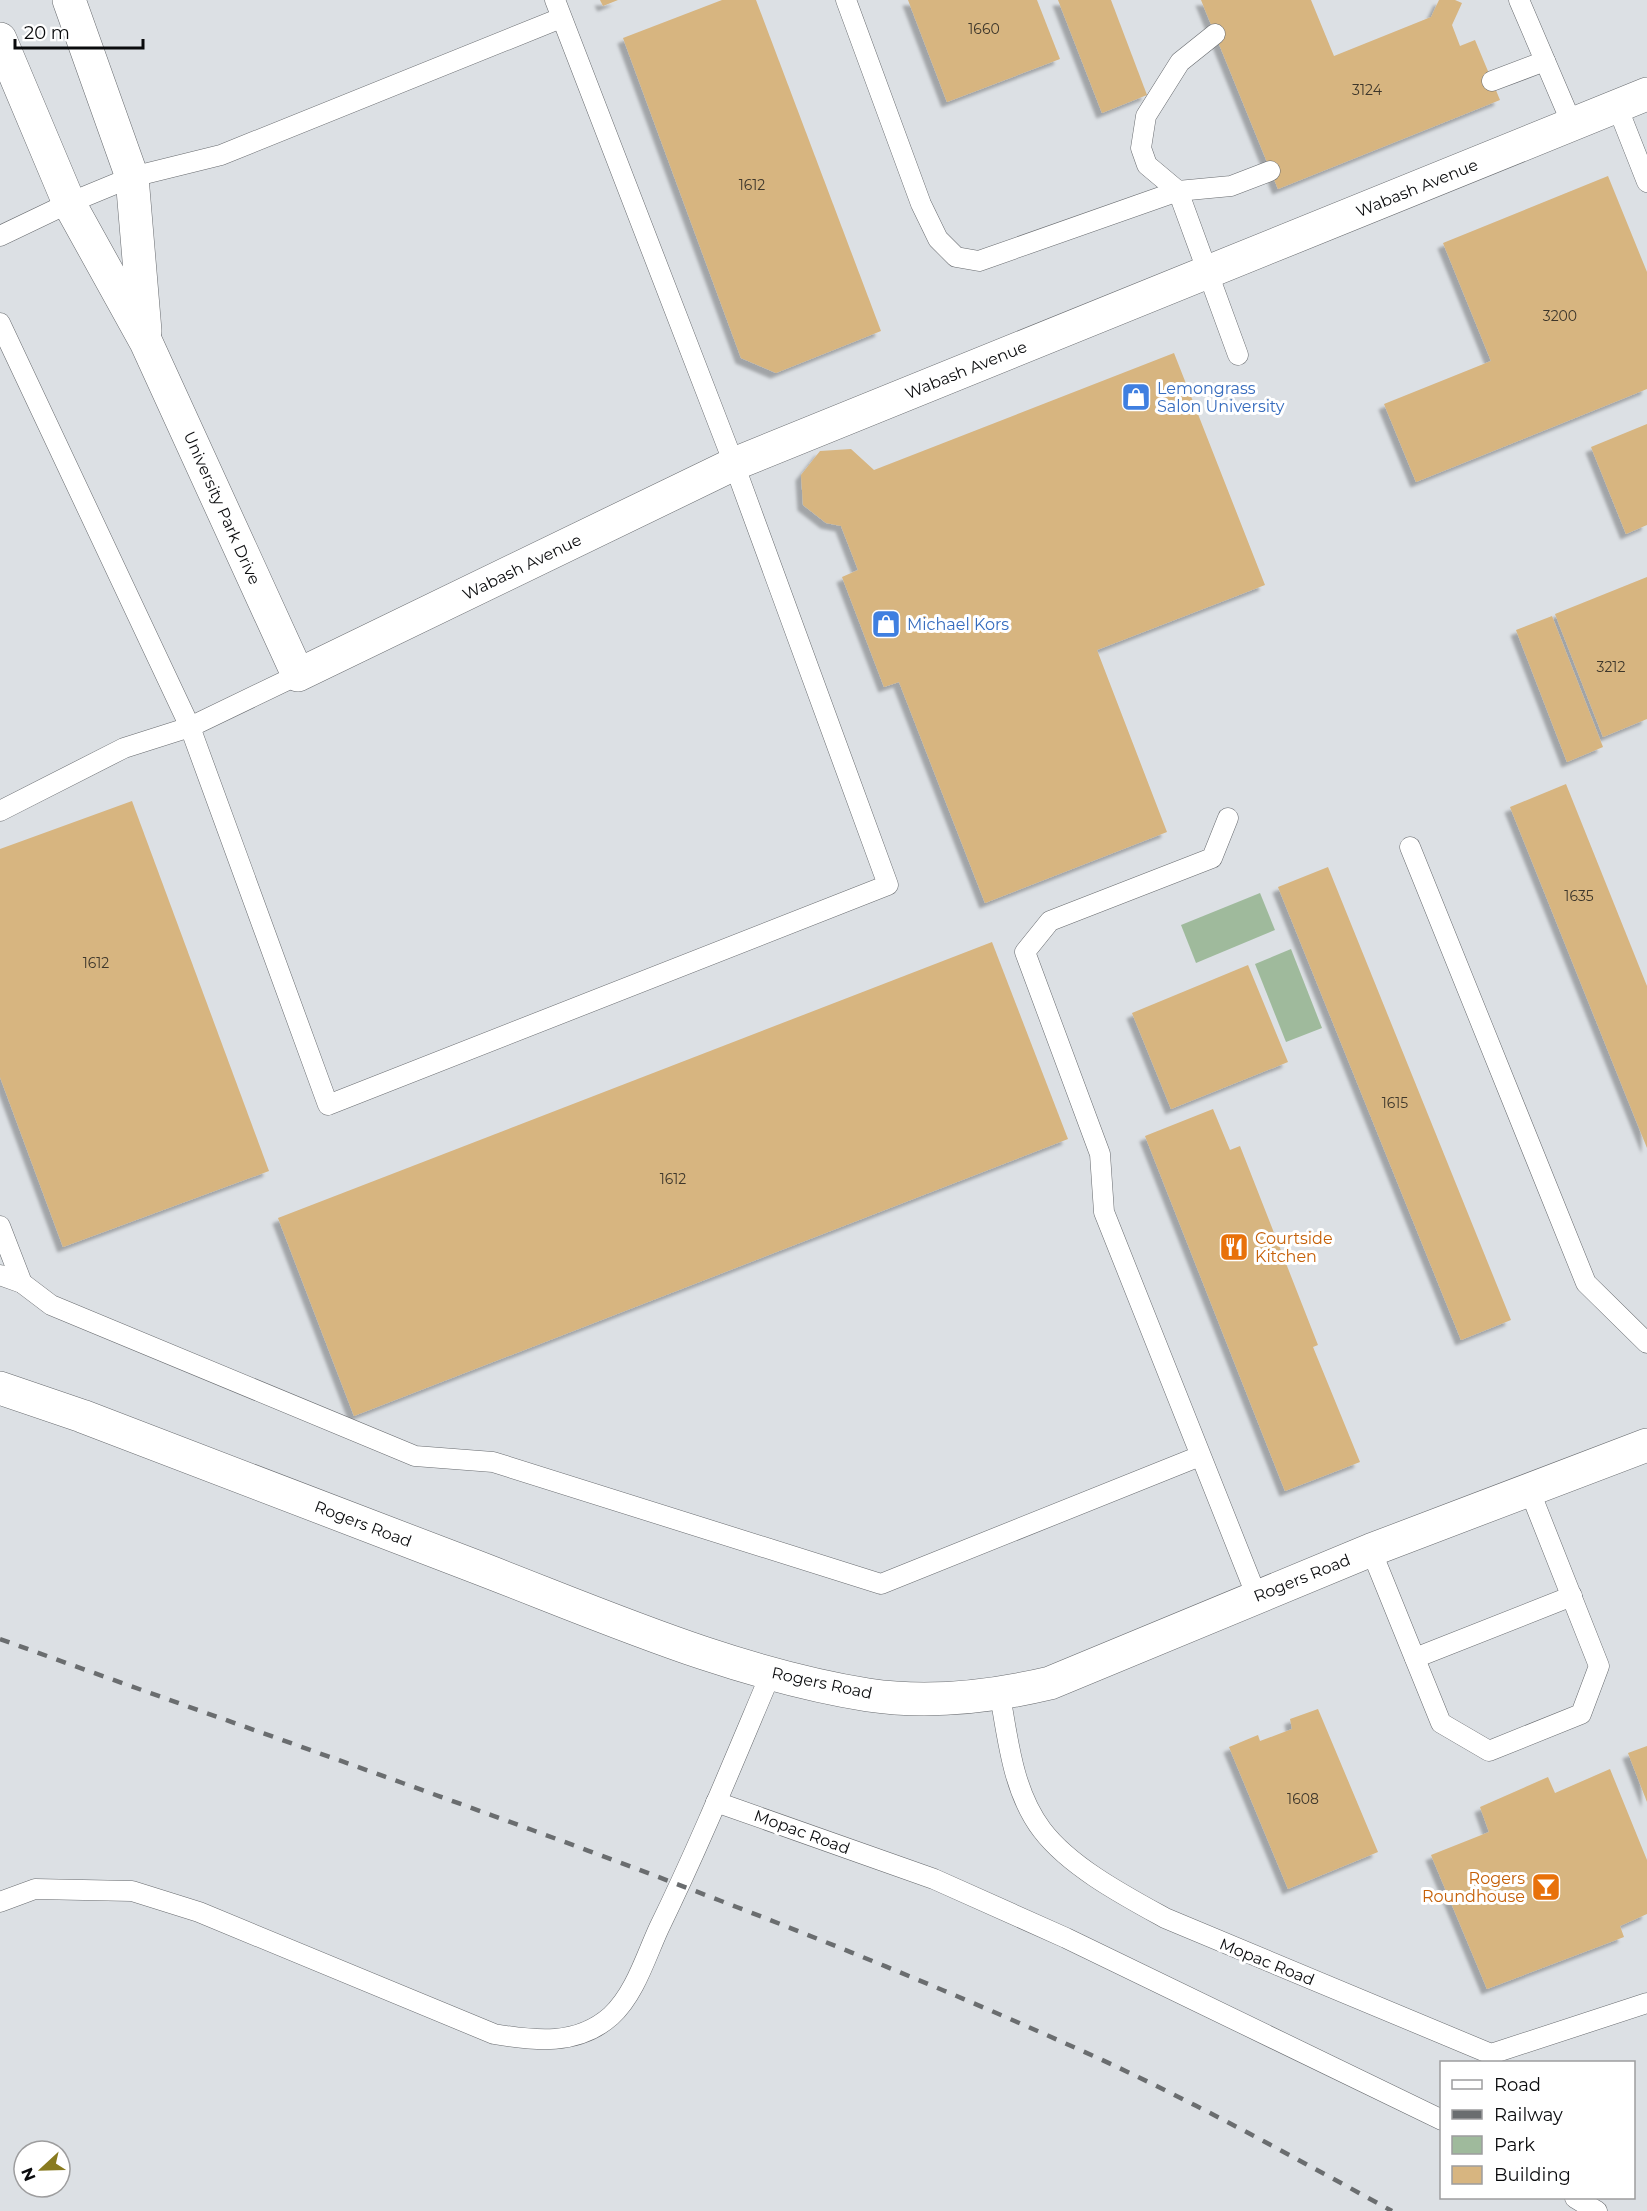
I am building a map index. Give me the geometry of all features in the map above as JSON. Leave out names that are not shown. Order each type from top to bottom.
[{"type":"street","name":"University Park Drive","points":[[69,0],[132,177],[146,342]]},
{"type":"street","name":"University Park Drive","points":[[0,39],[69,202],[146,342],[298,675]]},
{"type":"street","name":"Wabash Avenue","points":[[298,675],[734,464],[1647,94]]},
{"type":"street","name":"Rogers Road","points":[[0,1388],[82,1416],[695,1651],[771,1673],[869,1695],[927,1699],[1000,1695],[1050,1683],[1371,1550],[1647,1445]]},
{"type":"lane","points":[[846,0],[921,204],[938,239],[956,257],[979,261],[1178,191],[1231,186],[1270,171]]},
{"type":"lane","points":[[1519,0],[1572,124]]},
{"type":"lane","points":[[0,236],[69,202],[132,177],[221,155],[558,9],[734,464],[888,885],[328,1105],[190,727],[0,323]]},
{"type":"lane","points":[[1215,34],[1180,62],[1146,116],[1140,148],[1147,165],[1178,191],[1238,355]]},
{"type":"lane","points":[[1492,81],[1545,61]]},
{"type":"lane","points":[[1617,106],[1647,182]]},
{"type":"lane","points":[[0,811],[124,748],[190,727],[298,675]]},
{"type":"lane","points":[[1228,818],[1212,858],[1050,921],[1025,952],[1100,1154],[1104,1212],[1257,1596]]},
{"type":"lane","points":[[1410,847],[1586,1283],[1647,1343]]},
{"type":"lane","points":[[0,1226],[22,1283]]},
{"type":"lane","points":[[0,1275],[22,1283],[51,1305],[415,1456],[493,1462],[881,1584],[1200,1456]]},
{"type":"lane","points":[[1371,1550],[1441,1723],[1489,1751],[1581,1714],[1599,1666],[1529,1489]]},
{"type":"lane","points":[[1415,1658],[1572,1596]]},
{"type":"lane","points":[[0,1902],[35,1889],[80,1888],[132,1891],[199,1912],[494,2034],[538,2041],[577,2036],[611,2016],[645,1961],[771,1673]]},
{"type":"lane","name":"Mopac Road","points":[[1000,1695],[1012,1763],[1025,1800],[1042,1830],[1073,1860],[1124,1896],[1164,1918],[1491,2054],[1647,2003]]},
{"type":"lane","name":"Mopac Road","points":[[716,1802],[934,1879],[1066,1938],[1440,2119]]},
{"type":"lane","points":[[1577,2199],[1597,2211]]},
{"type":"green space","points":[[1260,893],[1275,930],[1196,963],[1181,925]]},
{"type":"green space","points":[[1291,949],[1322,1028],[1286,1042],[1255,964]]},
{"type":"building","points":[[600,0],[618,0],[603,6]]},
{"type":"building","points":[[722,0],[756,0],[881,331],[776,373],[741,358],[623,38]]},
{"type":"building","points":[[908,0],[1037,0],[1060,59],[947,102]]},
{"type":"building","points":[[1058,0],[1111,0],[1147,95],[1102,113]]},
{"type":"building","points":[[1201,0],[1311,0],[1334,56],[1431,17],[1439,0],[1455,0],[1462,3],[1452,25],[1460,46],[1475,40],[1500,100],[1278,189]]},
{"type":"building","points":[[1608,176],[1647,272],[1647,389],[1416,482],[1384,404],[1491,361],[1443,243]]},
{"type":"building","points":[[1174,353],[1265,585],[1097,650],[1167,832],[985,903],[899,682],[884,687],[842,577],[858,570],[841,526],[826,523],[803,505],[801,475],[820,451],[851,449],[874,470]]},
{"type":"building","points":[[1647,424],[1647,525],[1626,534],[1591,447]]},
{"type":"building","points":[[1647,577],[1647,719],[1603,737],[1555,614]]},
{"type":"building","points":[[1552,616],[1603,747],[1567,762],[1516,630]]},
{"type":"building","points":[[1566,784],[1647,986],[1647,1148],[1510,807]]},
{"type":"building","points":[[132,801],[269,1171],[63,1247],[0,1077],[0,849]]},
{"type":"building","points":[[1328,867],[1511,1320],[1461,1340],[1278,887]]},
{"type":"building","points":[[992,942],[1068,1139],[354,1416],[278,1218]]},
{"type":"building","points":[[1248,965],[1288,1062],[1171,1109],[1132,1013]]},
{"type":"building","name":"Courtside Kitchen","points":[[1213,1109],[1230,1150],[1240,1146],[1318,1345],[1313,1347],[1360,1462],[1285,1491],[1145,1136]]},
{"type":"building","points":[[1318,1709],[1378,1852],[1288,1889],[1229,1747],[1258,1735],[1260,1741],[1292,1729],[1290,1719]]},
{"type":"building","points":[[1647,1746],[1647,1802],[1628,1753]]},
{"type":"building","name":"Rogers Roundhouse","points":[[1610,1769],[1647,1860],[1647,1914],[1620,1926],[1624,1937],[1487,1989],[1431,1855],[1489,1832],[1480,1807],[1548,1777],[1555,1793]]},
{"type":"railway","points":[[0,1639],[538,1832],[806,1934],[938,1988],[1151,2083],[1392,2211]]},
{"type":"place","name":"Lemongrass Salon University","points":[[1136,397]]},
{"type":"place","name":"Michael Kors","points":[[886,624]]},
{"type":"place","name":"Courtside Kitchen","points":[[1234,1247]]},
{"type":"place","name":"Rogers Roundhouse","points":[[1546,1887]]}]
